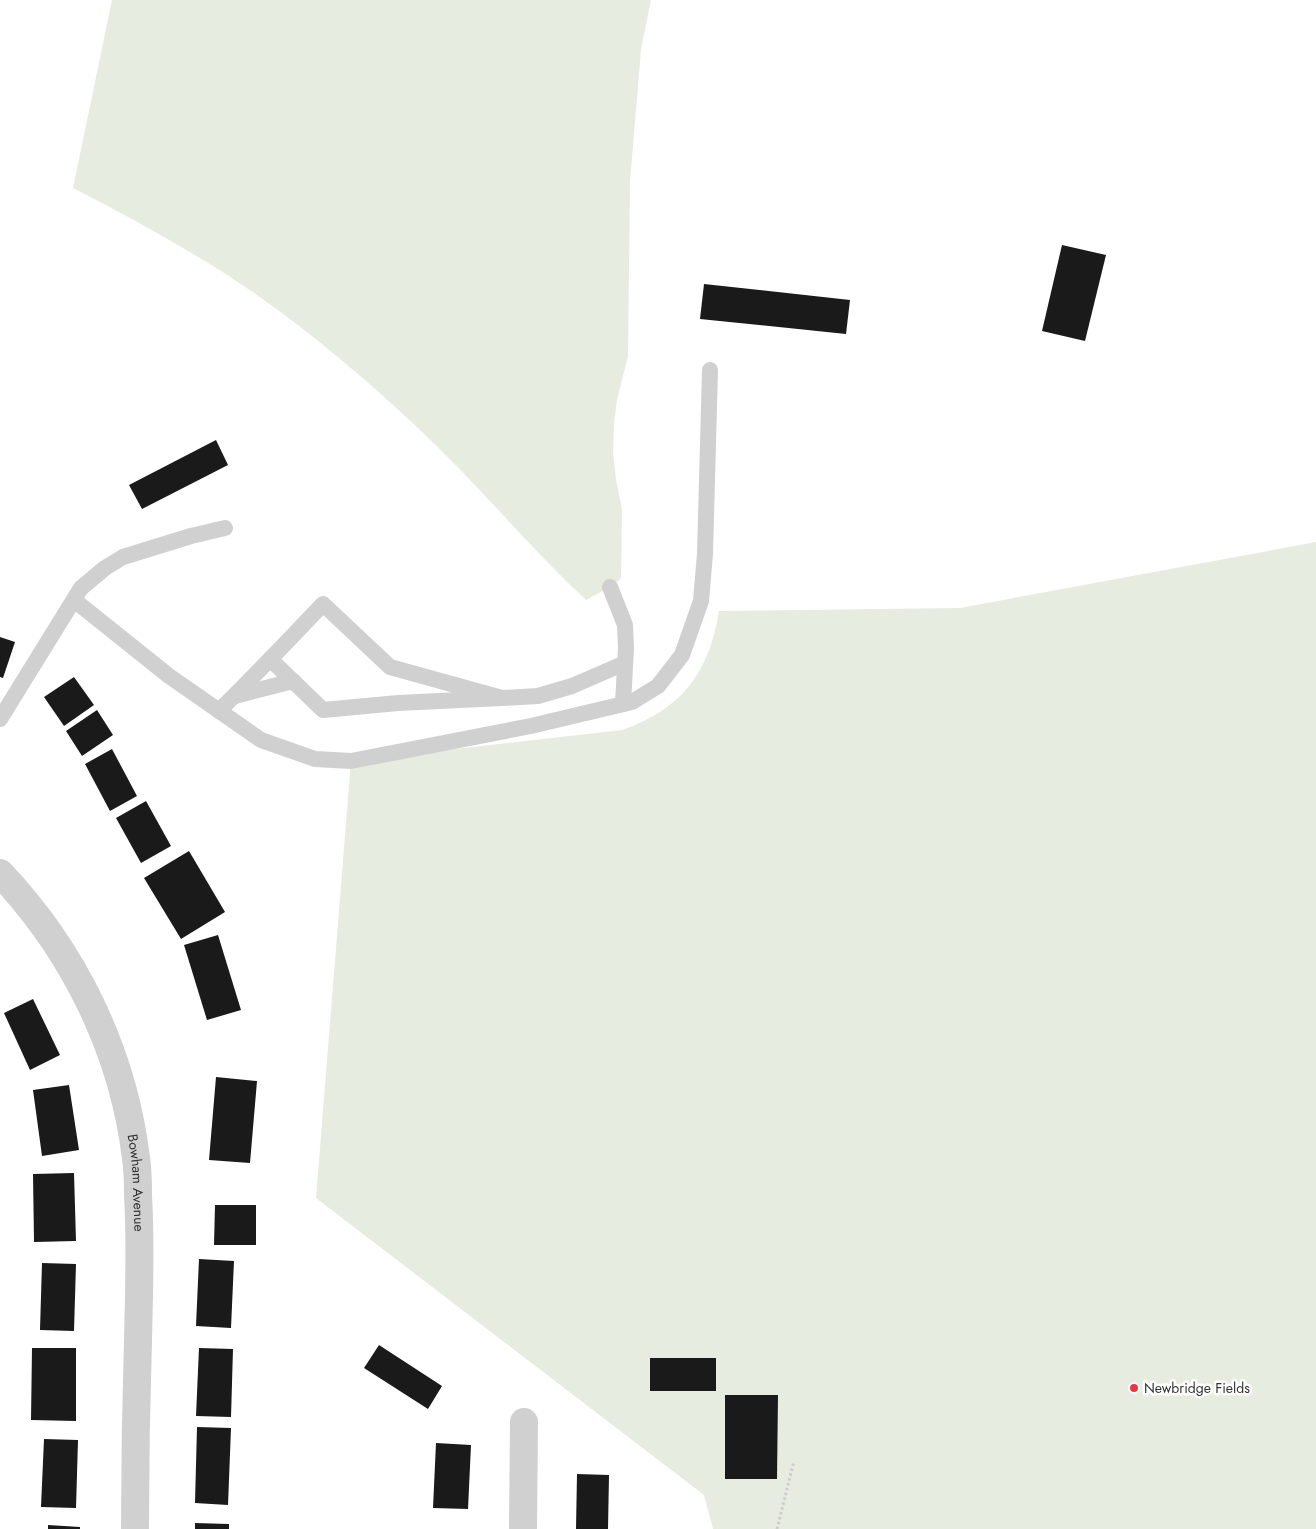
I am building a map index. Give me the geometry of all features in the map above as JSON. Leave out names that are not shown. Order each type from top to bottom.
[{"type":"street","name":"Bowham Avenue","points":[[0,873],[41,921],[87,995],[119,1075],[130,1117],[137,1160],[140,1239],[135,1529]]},
{"type":"street","points":[[523,1529],[524,1422]]},
{"type":"lane","points":[[74,600],[169,676],[261,740],[315,759],[351,761],[531,726],[632,702],[658,686],[682,655],[701,601],[705,554],[710,370]]},
{"type":"lane","points":[[0,719],[81,588],[105,568],[123,557],[191,536],[225,528]]},
{"type":"lane","points":[[610,587],[625,625],[623,704]]},
{"type":"lane","points":[[219,711],[323,604],[390,666],[502,698]]},
{"type":"lane","points":[[270,659],[323,710],[398,702],[538,696],[572,686],[625,663]]},
{"type":"lane","points":[[235,696],[293,681]]},
{"type":"path","points":[[777,1529],[794,1461]]},
{"type":"shaded area","points":[[112,0],[651,0],[641,49],[630,182],[628,356],[617,400],[614,423],[613,452],[622,509],[621,579],[586,600],[543,558],[439,448],[367,382],[316,339],[234,279],[140,223],[73,188]]},
{"type":"shaded area","name":"Newbridge Fields","points":[[1316,542],[1316,1529],[713,1529],[704,1495],[316,1198],[351,761],[622,730],[661,711],[689,686],[700,670],[708,653],[719,611],[960,608]]},
{"type":"building","points":[[1062,245],[1106,255],[1085,341],[1042,331]]},
{"type":"building","points":[[704,284],[850,300],[846,334],[700,319]]},
{"type":"building","points":[[216,440],[228,465],[142,509],[129,485]]},
{"type":"building","points":[[0,637],[15,642],[3,678],[0,677]]},
{"type":"building","points":[[74,677],[94,705],[64,726],[44,697]]},
{"type":"building","points":[[97,710],[113,735],[82,756],[66,731]]},
{"type":"building","points":[[112,749],[137,796],[110,811],[85,764]]},
{"type":"building","points":[[146,801],[171,846],[141,863],[116,818]]},
{"type":"building","points":[[189,851],[225,912],[181,939],[144,878]]},
{"type":"building","points":[[218,935],[241,1010],[207,1020],[184,945]]},
{"type":"building","points":[[33,999],[60,1055],[30,1070],[4,1013]]},
{"type":"building","points":[[216,1077],[257,1081],[250,1163],[209,1160]]},
{"type":"building","points":[[69,1085],[79,1150],[42,1156],[33,1090]]},
{"type":"building","points":[[74,1173],[76,1241],[34,1242],[33,1174]]},
{"type":"building","points":[[215,1205],[256,1205],[256,1245],[214,1245]]},
{"type":"building","points":[[199,1259],[234,1261],[231,1328],[196,1326]]},
{"type":"building","points":[[42,1263],[76,1264],[74,1331],[40,1330]]},
{"type":"building","points":[[379,1345],[442,1386],[428,1409],[364,1368]]},
{"type":"building","points":[[32,1348],[76,1348],[76,1421],[31,1420]]},
{"type":"building","points":[[199,1348],[233,1349],[231,1417],[196,1416]]},
{"type":"building","points":[[650,1358],[716,1358],[716,1391],[650,1391]]},
{"type":"building","points":[[725,1395],[778,1395],[777,1479],[725,1479]]},
{"type":"building","points":[[197,1427],[231,1428],[228,1505],[195,1503]]},
{"type":"building","points":[[44,1439],[78,1440],[76,1508],[41,1507]]},
{"type":"building","points":[[436,1443],[471,1445],[468,1509],[433,1508]]},
{"type":"building","points":[[577,1474],[609,1475],[608,1529],[576,1529]]},
{"type":"building","points":[[195,1523],[229,1524],[229,1529],[195,1529]]},
{"type":"building","points":[[48,1525],[80,1527],[80,1529],[48,1529]]},
{"type":"place","name":"Newbridge Fields","points":[[1134,1388]]}]
